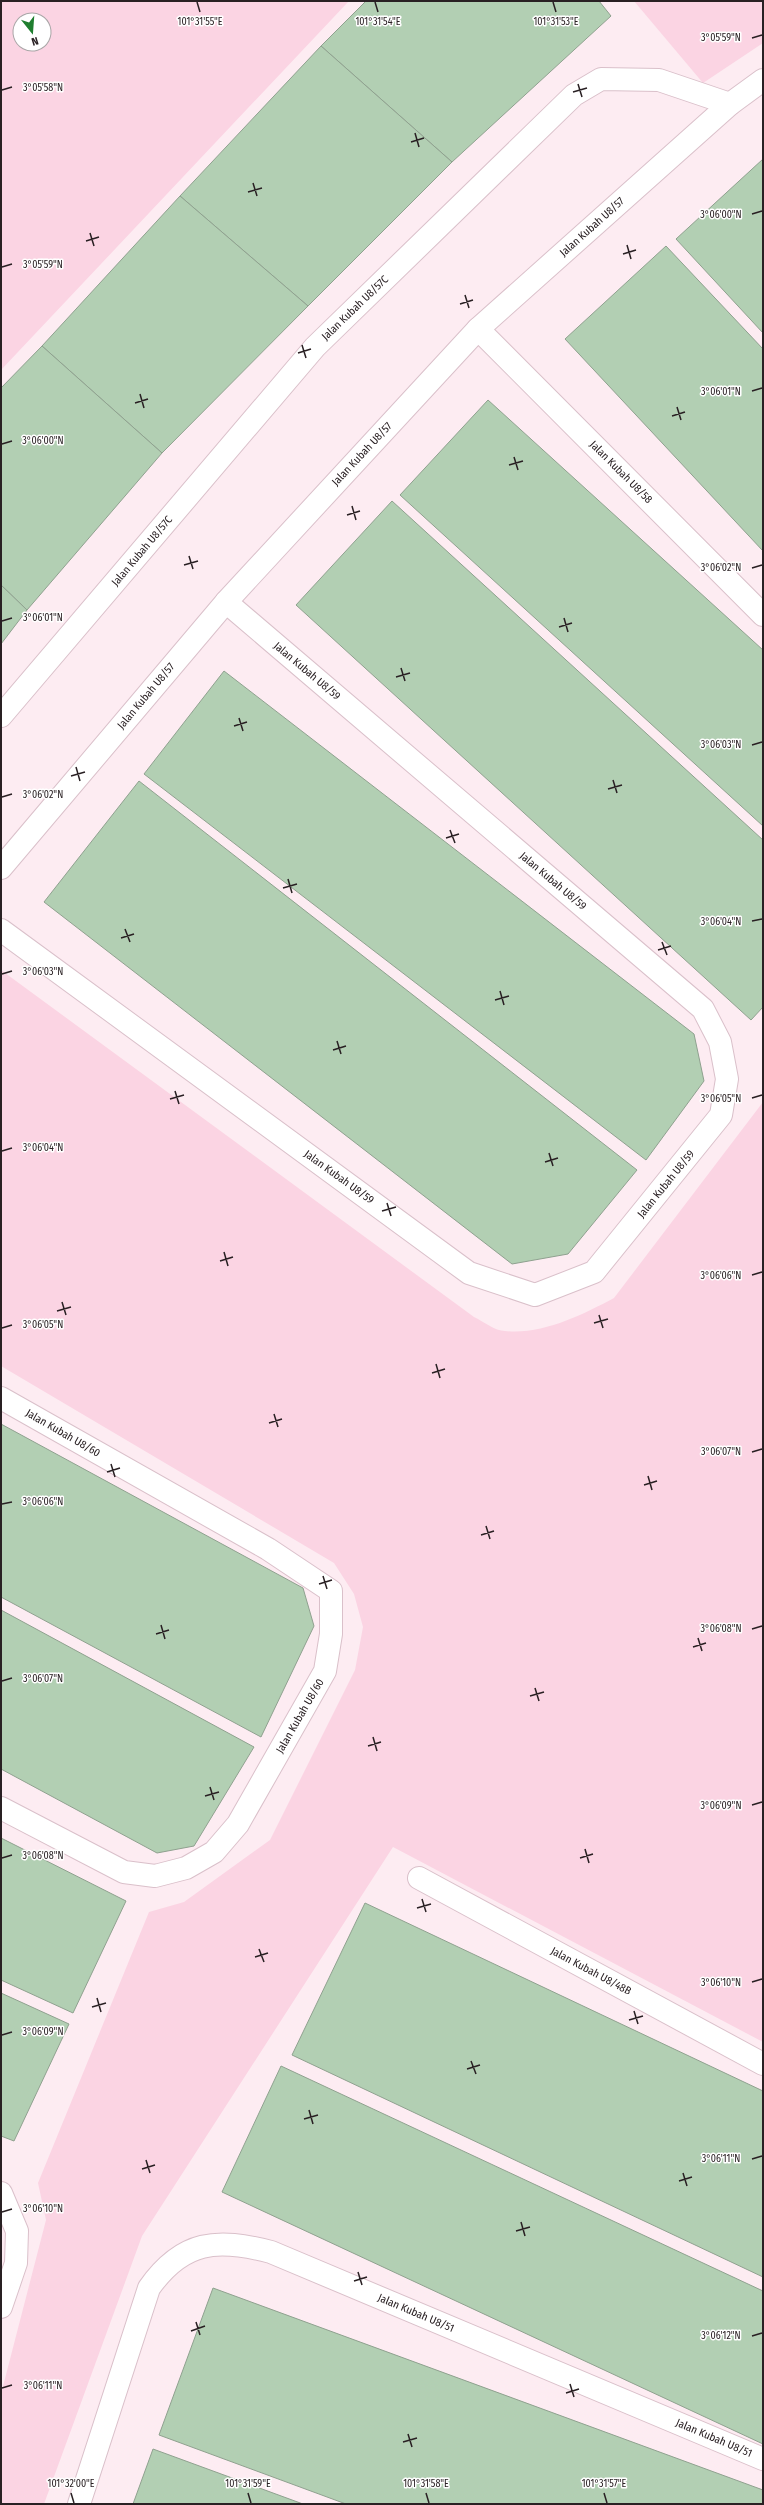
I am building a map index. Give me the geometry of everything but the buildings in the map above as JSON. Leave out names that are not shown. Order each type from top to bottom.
[{"type":"street","name":"Jalan Kubah U8/57C","points":[[1,716],[315,348],[574,95],[601,79],[659,80],[730,104]]},
{"type":"street","name":"Jalan Kubah U8/57","points":[[4,856],[226,602],[478,329],[730,104],[763,80]]},
{"type":"street","name":"Jalan Kubah U8/58","points":[[478,329],[763,615]]},
{"type":"street","name":"Jalan Kubah U8/59","points":[[1,930],[469,1273],[535,1294],[594,1272],[721,1115],[726,1079],[720,1042],[702,1009],[226,602]]},
{"type":"street","name":"Jalan Kubah U8/60","points":[[1,1398],[268,1549],[331,1591],[331,1634],[326,1671],[238,1824],[214,1852],[186,1868],[155,1876],[124,1872],[1,1808]]},
{"type":"street","name":"Jalan Kubah U8/48B","points":[[419,1878],[763,2064]]},
{"type":"street","points":[[1,2193],[17,2231],[16,2263],[1,2307]]},
{"type":"street","name":"Jalan Kubah U8/51","points":[[79,2504],[149,2288],[162,2269],[185,2253],[211,2245],[239,2244],[271,2252],[763,2459]]},
{"type":"shaded area","points":[[1,1],[349,1],[1,370]]},
{"type":"shaded area","points":[[634,1],[763,1],[763,43],[703,83]]},
{"type":"shaded area","points":[[1,970],[474,1317],[501,1331],[533,1330],[547,1327],[589,1311],[614,1298],[763,1102],[763,2042],[393,1847],[142,2236],[44,2504],[1,2504],[1,2394],[46,2220],[38,2183],[149,1912],[184,1902],[270,1840],[355,1670],[363,1627],[354,1594],[334,1563],[1,1366]]}]
